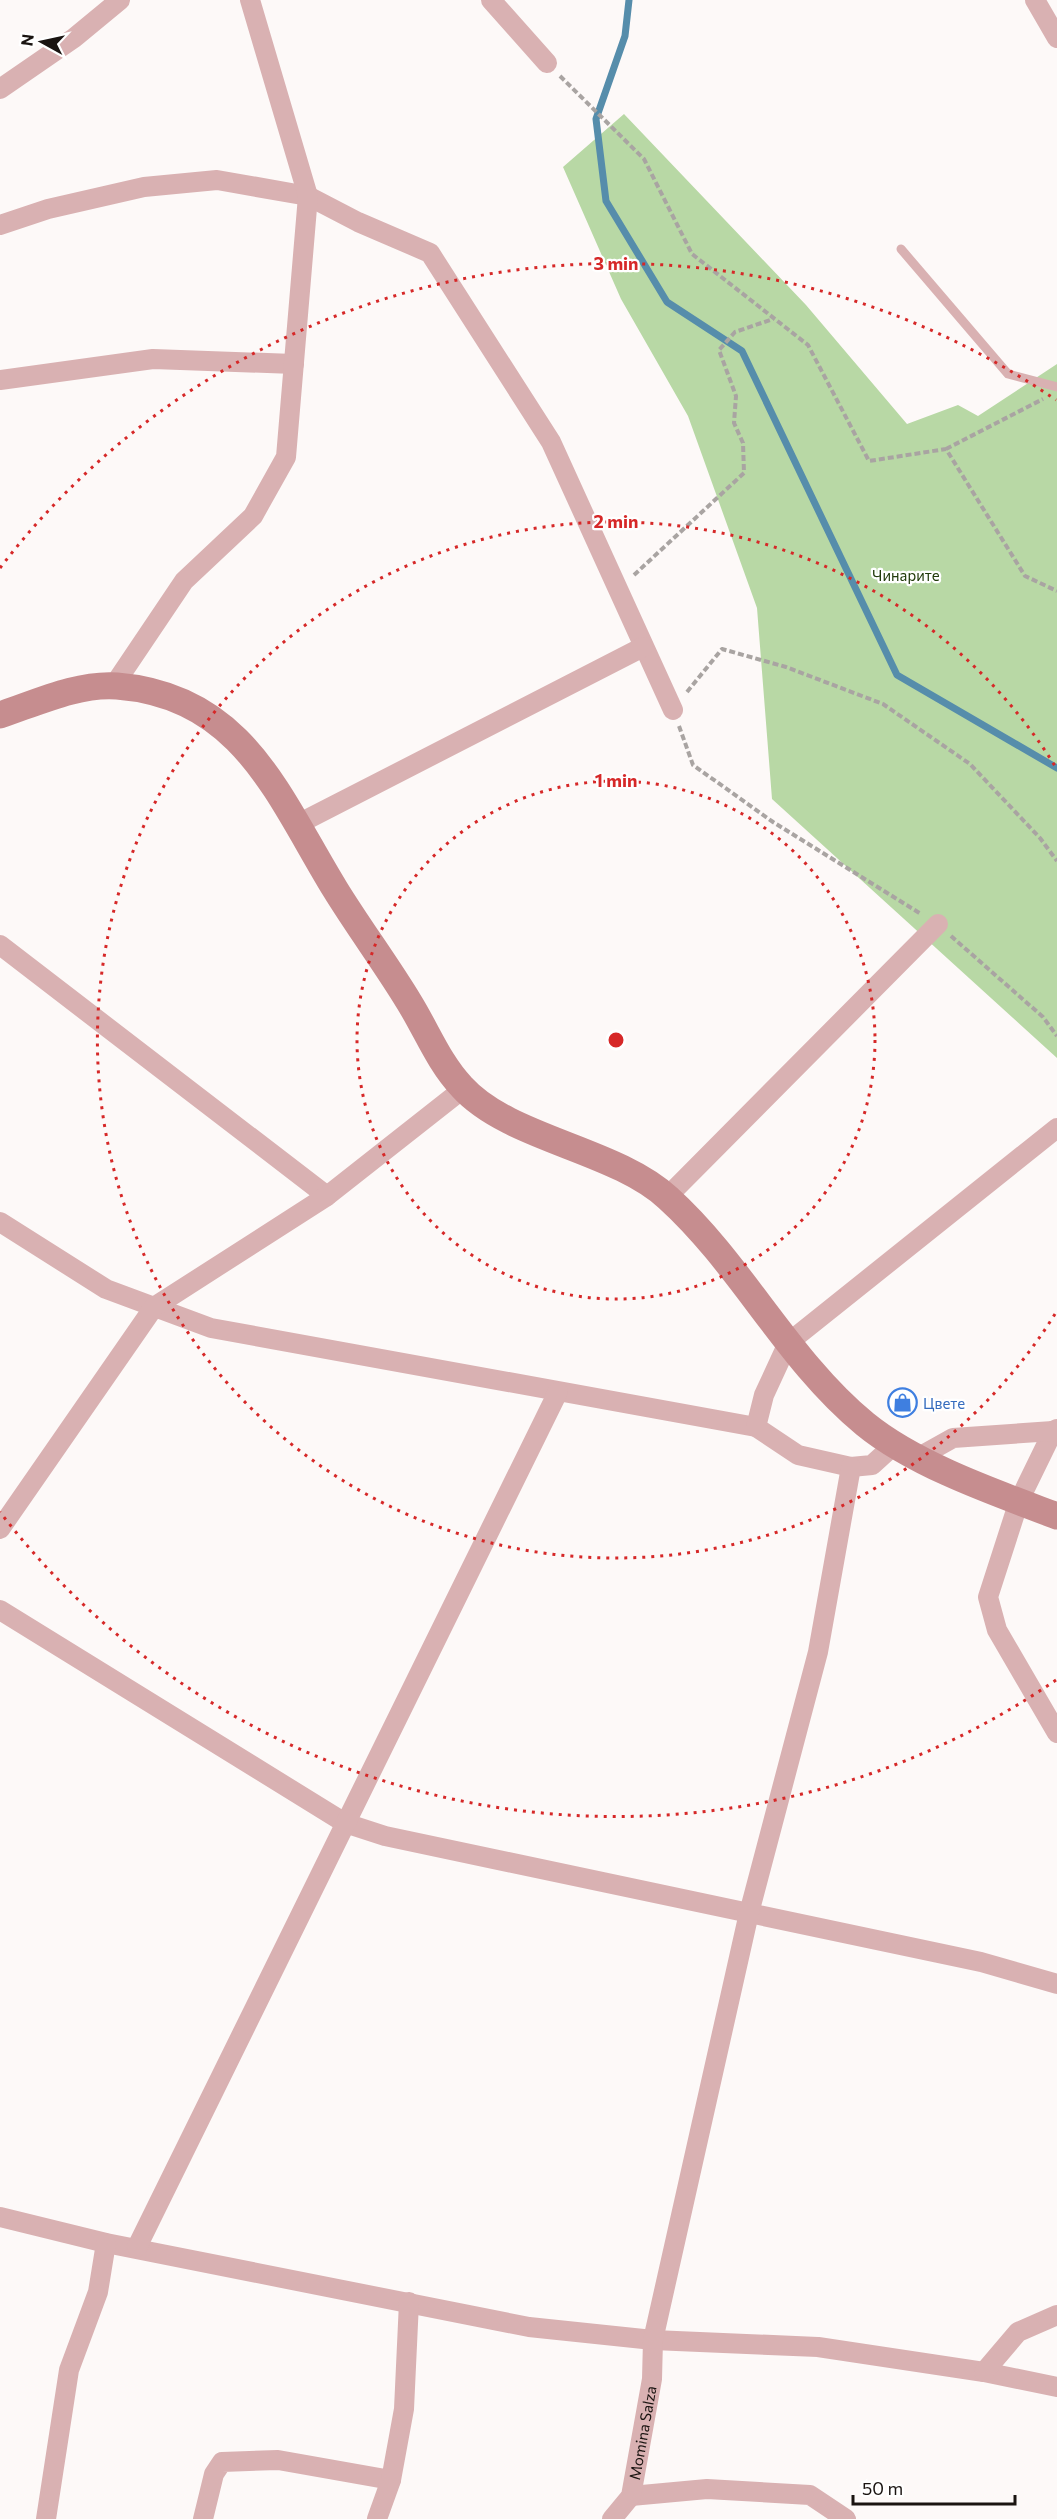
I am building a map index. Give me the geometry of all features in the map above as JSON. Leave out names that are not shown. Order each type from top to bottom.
[{"type":"street","points":[[0,89],[74,38],[120,0]]},
{"type":"street","points":[[114,685],[184,581],[253,516],[286,457],[308,196],[250,0]]},
{"type":"street","points":[[491,0],[547,63]]},
{"type":"street","points":[[1035,0],[1057,38]]},
{"type":"street","points":[[0,225],[48,209],[144,188],[217,180],[308,196],[358,222],[430,253],[551,442],[673,710]]},
{"type":"street","points":[[0,380],[153,359],[294,364]]},
{"type":"street","points":[[298,824],[643,647]]},
{"type":"street","points":[[0,715],[81,689],[114,685],[165,696],[185,703],[220,723],[251,752],[298,824],[335,890],[409,1002],[446,1068],[463,1089],[508,1119],[617,1167],[668,1197],[714,1248],[788,1343],[864,1423],[894,1445],[1057,1516]]},
{"type":"street","points":[[668,1197],[938,924]]},
{"type":"street","points":[[0,945],[327,1196]]},
{"type":"street","points":[[0,1529],[154,1307],[327,1196],[463,1089]]},
{"type":"street","points":[[756,1427],[764,1395],[788,1343],[1057,1128]]},
{"type":"street","points":[[0,1222],[105,1289],[211,1328],[756,1427],[798,1455],[851,1467],[872,1465],[894,1445]]},
{"type":"street","points":[[137,2247],[558,1392]]},
{"type":"street","points":[[919,1457],[953,1438],[1055,1430]]},
{"type":"street","points":[[1055,1430],[1019,1501],[988,1597],[997,1630],[1057,1733]]},
{"type":"street","name":"Momina Salza","points":[[612,2519],[631,2496],[652,2379],[653,2340],[749,1913],[818,1652],[851,1467]]},
{"type":"street","points":[[0,1610],[345,1822],[385,1836],[981,1962],[1057,1984]]},
{"type":"street","points":[[0,2217],[106,2242],[529,2327],[653,2340],[818,2347],[1057,2387]]},
{"type":"street","points":[[45,2519],[69,2370],[98,2292],[106,2242]]},
{"type":"street","points":[[377,2519],[391,2480],[404,2409],[409,2302]]},
{"type":"street","points":[[984,2373],[1018,2332],[1057,2315]]},
{"type":"street","points":[[203,2519],[214,2474],[222,2462],[278,2460],[391,2480]]},
{"type":"street","points":[[631,2496],[707,2489],[810,2495],[846,2519]]},
{"type":"lane","points":[[901,249],[1008,374],[1057,387]]},
{"type":"path","points":[[547,63],[644,159],[692,254],[808,345],[869,461],[946,449],[1047,398]]},
{"type":"path","points":[[618,591],[744,473],[743,443],[734,423],[736,396],[719,350],[735,332],[774,319]]},
{"type":"path","points":[[946,449],[1025,576],[1057,591]]},
{"type":"path","points":[[1057,861],[1040,838],[970,764],[883,704],[786,667],[722,649],[673,710],[693,765],[774,822],[938,924],[1043,1017],[1057,1036]]},
{"type":"green space","name":"Чинарите","points":[[624,114],[806,305],[907,424],[958,405],[978,416],[1057,364],[1057,1058],[772,799],[757,608],[688,416],[621,299],[563,167]]},
{"type":"waterway","points":[[629,0],[625,36],[596,119],[606,201],[667,302],[742,351],[897,675],[1057,768]]},
{"type":"place","name":"Цвете","points":[[902,1403]]}]
